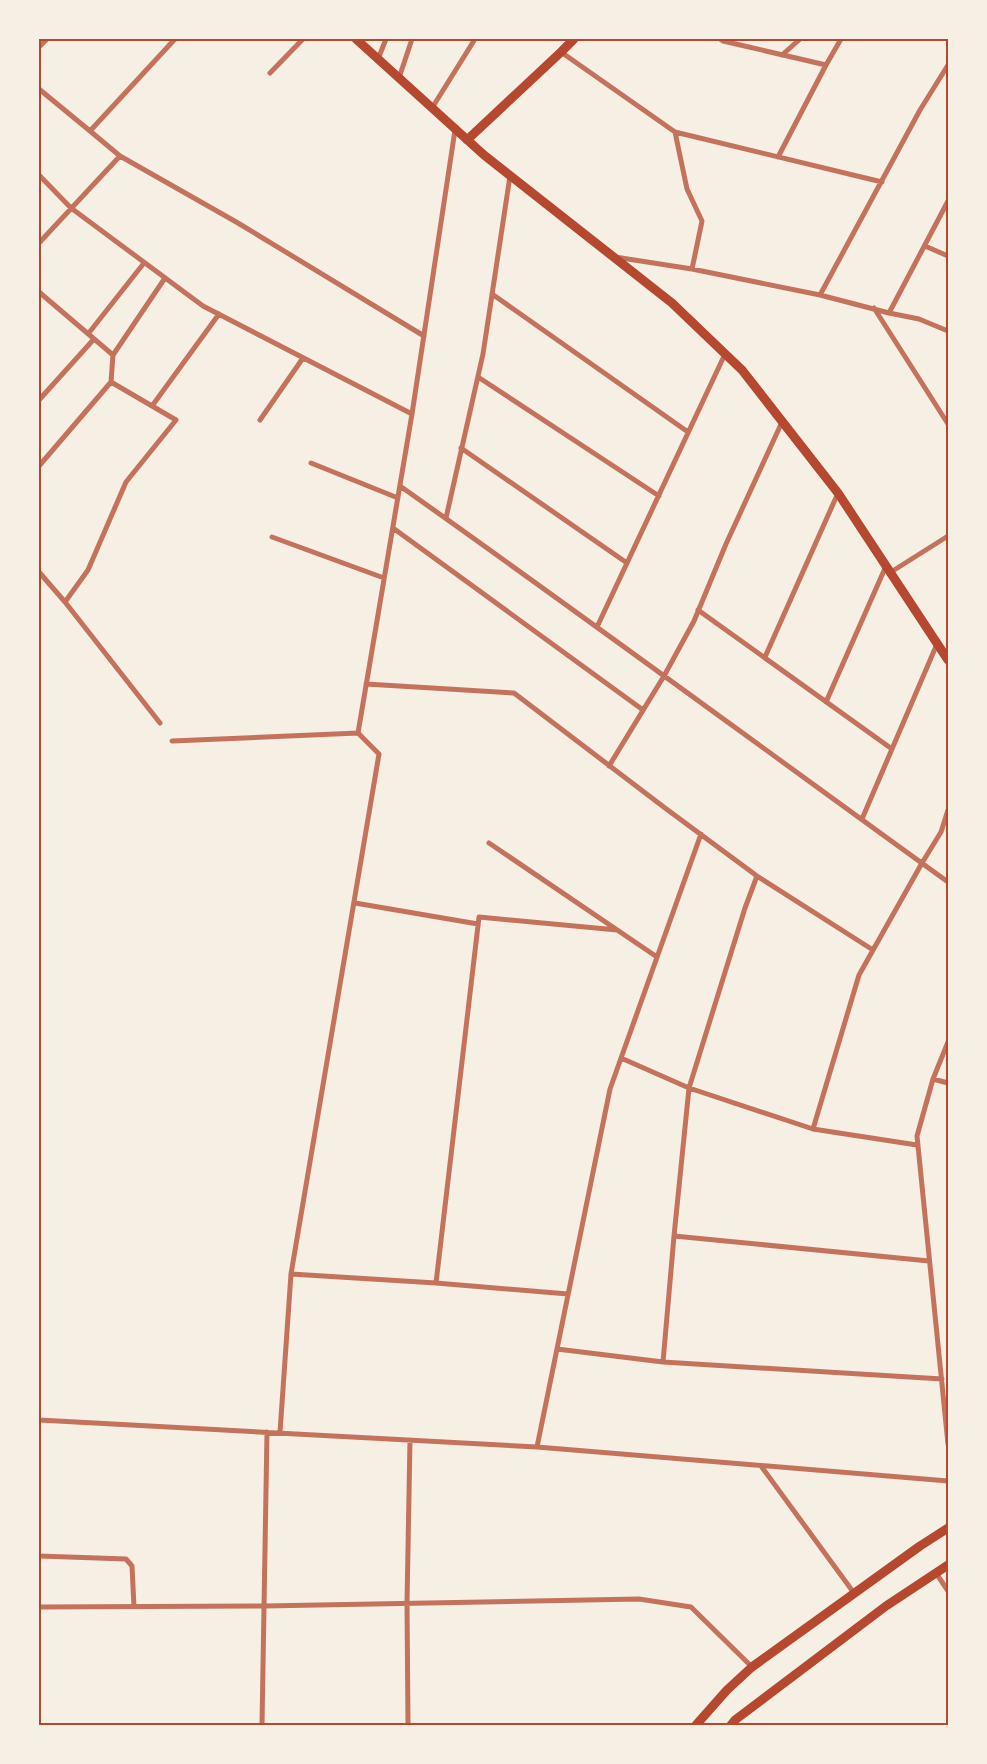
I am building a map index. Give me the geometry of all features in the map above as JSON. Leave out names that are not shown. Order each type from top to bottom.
[{"type":"main road","points":[[356,39],[467,140],[510,176],[672,303],[742,370],[838,493],[948,660]]},
{"type":"main road","points":[[467,140],[574,39]]},
{"type":"main road","points":[[696,1725],[727,1690],[752,1667],[920,1546],[948,1528]]},
{"type":"main road","points":[[731,1725],[735,1720],[886,1606],[948,1565]]},
{"type":"street","points":[[39,47],[47,39]]},
{"type":"street","points":[[90,131],[175,39]]},
{"type":"street","points":[[270,73],[303,39]]},
{"type":"street","points":[[378,59],[386,39]]},
{"type":"street","points":[[399,78],[412,39]]},
{"type":"street","points":[[432,108],[475,39]]},
{"type":"street","points":[[720,39],[826,65]]},
{"type":"street","points":[[782,55],[800,39]]},
{"type":"street","points":[[778,157],[841,39]]},
{"type":"street","points":[[562,52],[675,132],[882,182]]},
{"type":"street","points":[[820,295],[920,110],[948,65]]},
{"type":"street","points":[[39,89],[120,156],[238,224],[424,336]]},
{"type":"street","points":[[358,733],[412,414],[455,129]]},
{"type":"street","points":[[675,132],[687,189],[702,221],[692,269]]},
{"type":"street","points":[[39,243],[120,156]]},
{"type":"street","points":[[39,175],[71,208],[203,306],[412,414]]},
{"type":"street","points":[[446,518],[483,354],[510,176]]},
{"type":"street","points":[[890,313],[948,201]]},
{"type":"street","points":[[925,246],[948,256]]},
{"type":"street","points":[[612,256],[692,269],[820,295],[919,319],[948,330]]},
{"type":"street","points":[[88,334],[144,263]]},
{"type":"street","points":[[39,466],[111,382],[113,355],[165,278]]},
{"type":"street","points":[[39,292],[113,355]]},
{"type":"street","points":[[492,294],[688,432]]},
{"type":"street","points":[[39,302],[44,297]]},
{"type":"street","points":[[874,308],[948,424]]},
{"type":"street","points":[[152,406],[219,314]]},
{"type":"street","points":[[39,400],[94,339]]},
{"type":"street","points":[[597,626],[725,354]]},
{"type":"street","points":[[260,420],[302,358]]},
{"type":"street","points":[[478,377],[658,496]]},
{"type":"street","points":[[65,602],[88,570],[126,482],[176,420],[111,382]]},
{"type":"street","points":[[609,766],[664,676],[698,610],[726,544],[783,422]]},
{"type":"street","points":[[461,448],[627,563]]},
{"type":"street","points":[[311,463],[398,498]]},
{"type":"street","points":[[400,486],[597,626],[948,882]]},
{"type":"street","points":[[764,658],[838,493]]},
{"type":"street","points":[[393,528],[643,710]]},
{"type":"street","points":[[272,536],[384,578]]},
{"type":"street","points":[[826,702],[888,569],[948,536]]},
{"type":"street","points":[[39,572],[65,602],[160,723]]},
{"type":"street","points":[[698,610],[892,749]]},
{"type":"street","points":[[862,819],[937,643]]},
{"type":"street","points":[[366,684],[514,693],[757,876],[873,950]]},
{"type":"street","points":[[172,741],[358,733],[380,754],[291,1274],[280,1432]]},
{"type":"street","points":[[813,1129],[859,974],[941,832],[948,810]]},
{"type":"street","points":[[537,1448],[610,1088],[700,834]]},
{"type":"street","points":[[489,843],[657,957]]},
{"type":"street","points":[[663,1362],[689,1088],[745,908],[757,876]]},
{"type":"street","points":[[355,903],[478,924]]},
{"type":"street","points":[[436,1283],[479,917],[617,930]]},
{"type":"street","points":[[948,1042],[933,1079],[916,1136],[948,1444]]},
{"type":"street","points":[[621,1058],[689,1088],[813,1129],[918,1145]]},
{"type":"street","points":[[933,1079],[948,1083]]},
{"type":"street","points":[[674,1236],[929,1261]]},
{"type":"street","points":[[291,1274],[568,1294]]},
{"type":"street","points":[[557,1349],[663,1362],[942,1378]]},
{"type":"street","points":[[39,1420],[280,1432],[537,1448],[948,1481]]},
{"type":"street","points":[[262,1725],[267,1432]]},
{"type":"street","points":[[408,1725],[407,1603],[410,1440]]},
{"type":"street","points":[[761,1466],[854,1594]]},
{"type":"street","points":[[39,1556],[126,1559],[132,1566],[134,1607]]},
{"type":"street","points":[[936,1573],[948,1591]]},
{"type":"street","points":[[39,1607],[264,1606],[639,1599],[690,1607],[752,1667]]}]
